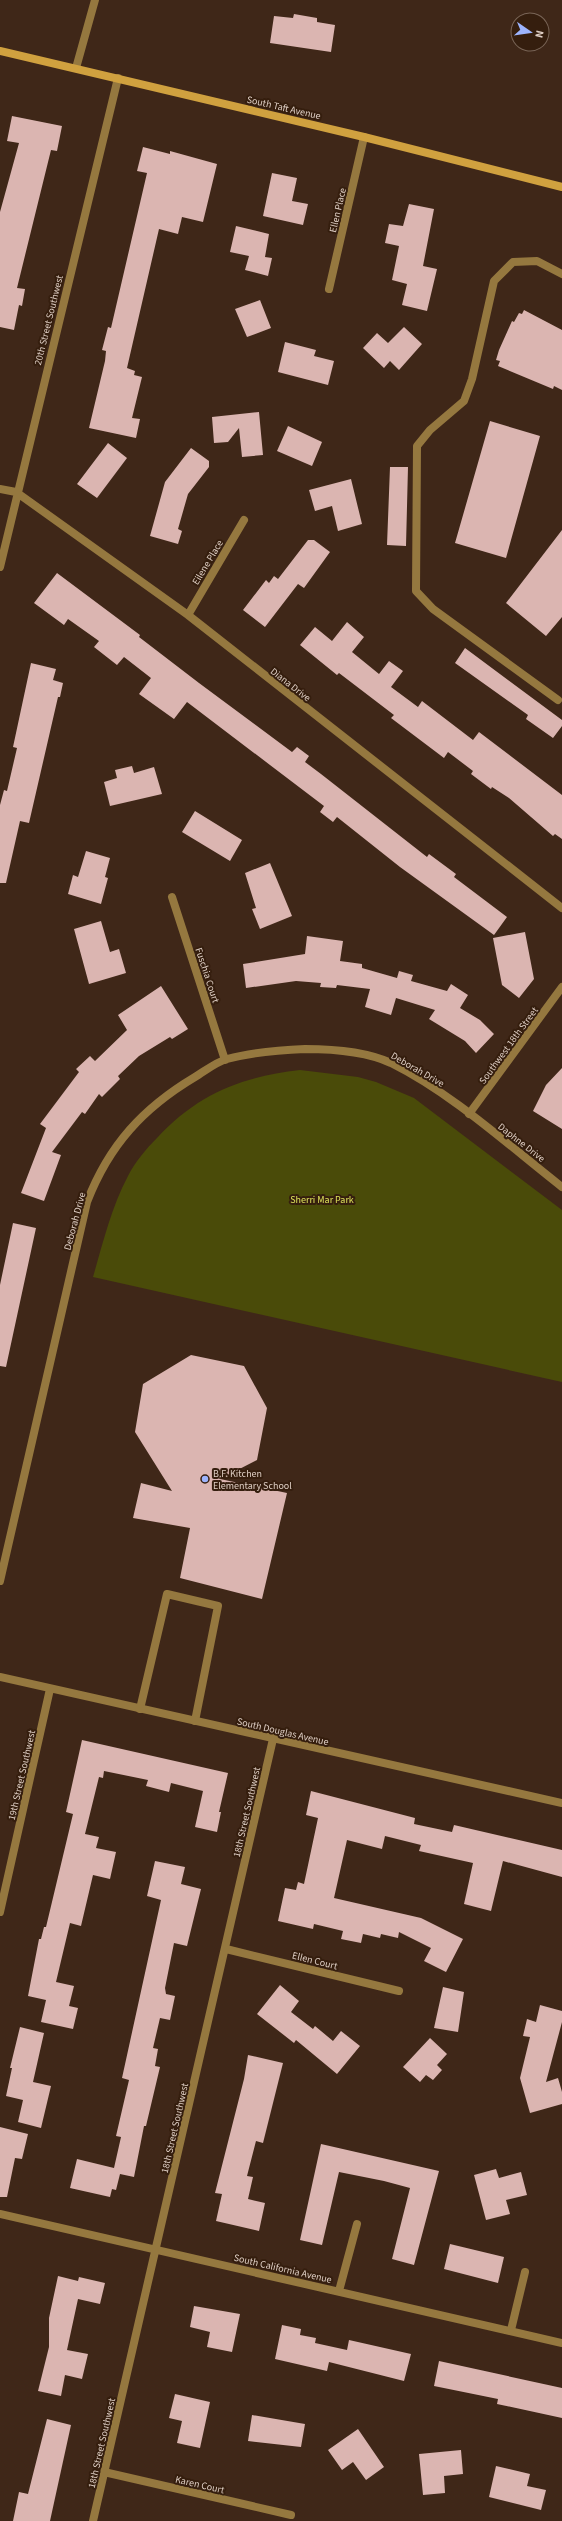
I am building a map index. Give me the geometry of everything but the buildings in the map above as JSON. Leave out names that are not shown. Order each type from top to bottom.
[{"type":"main road","name":"South Taft Avenue","points":[[0,51],[364,137],[562,187]]},
{"type":"street","points":[[76,68],[95,0]]},
{"type":"street","name":"20th Street Southwest","points":[[0,567],[16,492],[118,78]]},
{"type":"street","name":"Ellen Place","points":[[328,289],[364,137]]},
{"type":"street","points":[[561,700],[433,609],[416,591],[414,564],[417,446],[430,430],[464,401],[472,379],[494,281],[513,262],[537,261],[562,274]]},
{"type":"street","name":"Diana Drive","points":[[0,488],[16,492],[188,615],[562,908]]},
{"type":"street","name":"Eilene Place","points":[[188,615],[244,520]]},
{"type":"street","name":"Fuschia Court","points":[[172,897],[225,1060]]},
{"type":"street","name":"Southwest 18th Street","points":[[469,1114],[562,987]]},
{"type":"street","name":"Deborah Drive","points":[[0,1581],[87,1202],[95,1182],[122,1138],[143,1114],[172,1091],[225,1060],[274,1050],[326,1049],[366,1056],[389,1062],[423,1081],[469,1114]]},
{"type":"street","name":"Daphne Drive","points":[[469,1114],[562,1187]]},
{"type":"street","points":[[140,1709],[168,1594],[218,1606],[194,1721]]},
{"type":"street","name":"South Douglas Avenue","points":[[0,1677],[562,1803]]},
{"type":"street","name":"19th Street Southwest","points":[[0,1912],[50,1689]]},
{"type":"street","name":"18th Street Southwest","points":[[93,2521],[226,1949],[273,1739]]},
{"type":"street","name":"Ellen Court","points":[[226,1949],[399,1991]]},
{"type":"street","name":"South California Avenue","points":[[0,2214],[511,2330],[562,2343]]},
{"type":"street","points":[[339,2291],[357,2224]]},
{"type":"street","points":[[511,2330],[525,2272]]},
{"type":"street","name":"Karen Court","points":[[104,2472],[291,2515]]},
{"type":"green space","name":"Sherri Mar Park","points":[[300,1070],[358,1077],[376,1082],[414,1098],[562,1210],[562,1382],[93,1277],[108,1226],[122,1188],[137,1161],[172,1123],[188,1110],[222,1090],[259,1077]]},
{"type":"place","name":"B.F. Kitchen Elementary School","points":[[205,1479]]}]
